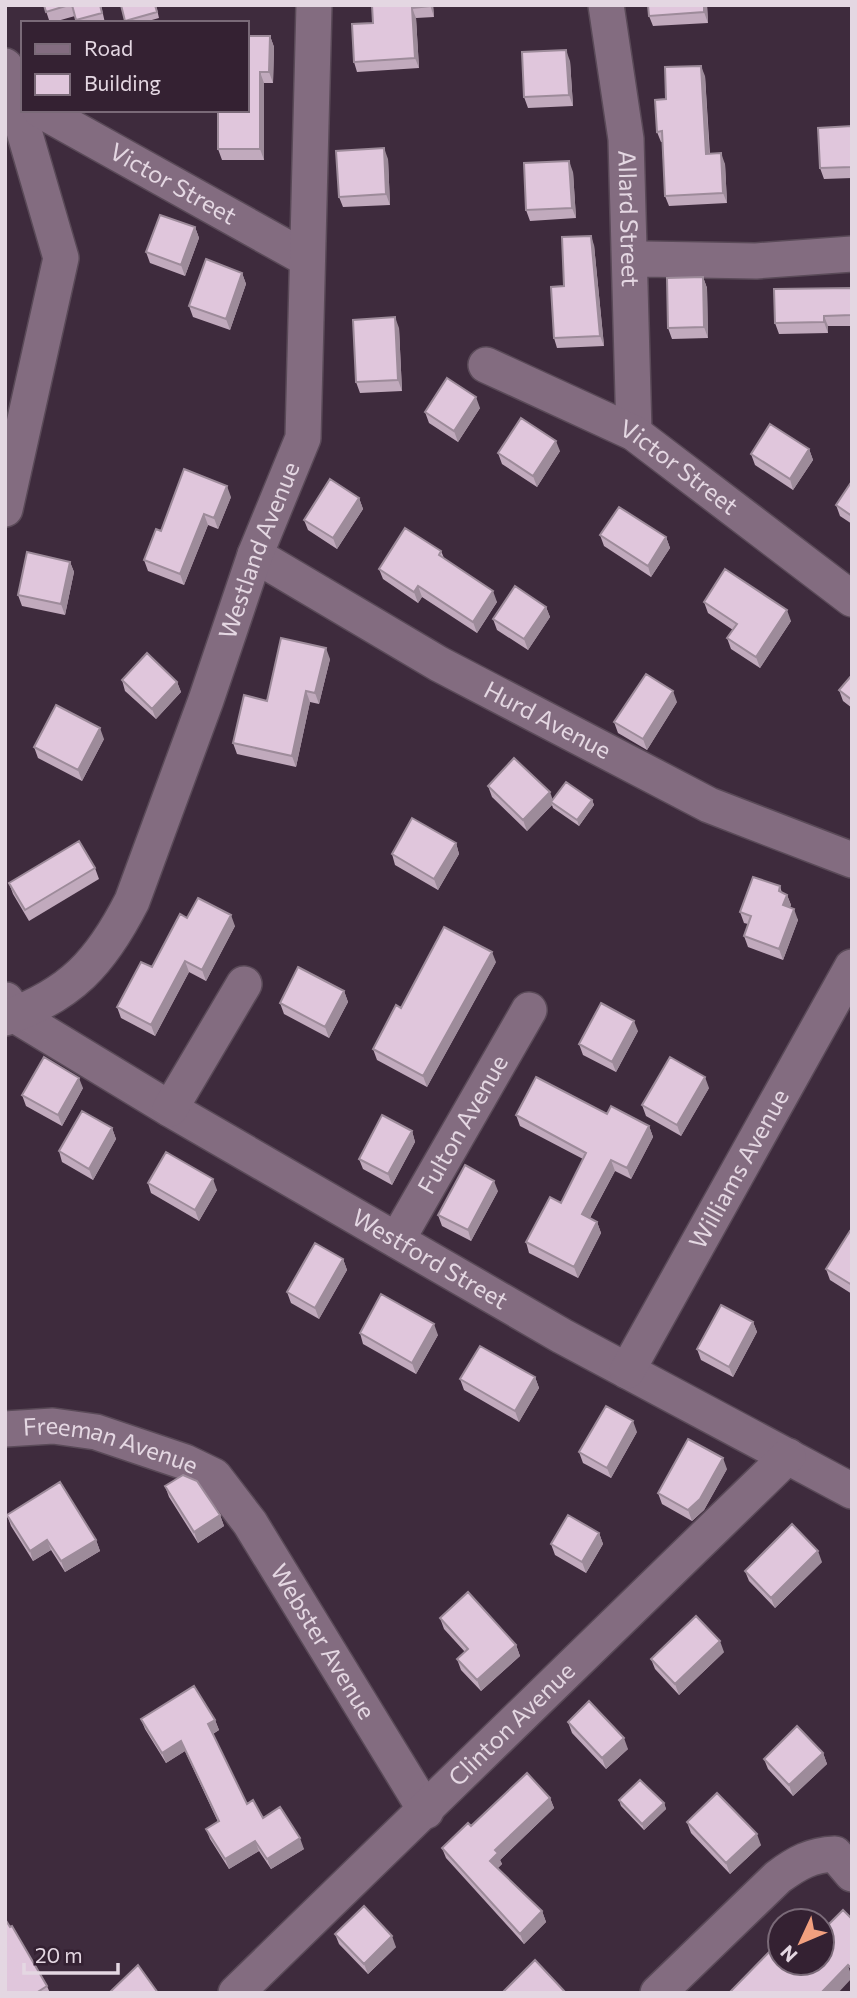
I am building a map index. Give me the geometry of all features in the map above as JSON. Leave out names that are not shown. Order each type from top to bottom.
[{"type":"street","name":"Westland Avenue","points":[[9,1011],[38,1007],[84,974],[103,953],[132,901],[206,700],[255,555],[303,438],[314,5]]},
{"type":"street","name":"Allard Street","points":[[606,5],[626,139],[634,433]]},
{"type":"street","points":[[5,509],[11,468],[61,258],[26,112]]},
{"type":"street","name":"Victor Street","points":[[54,112],[307,259]]},
{"type":"street","points":[[631,262],[644,259],[756,261],[852,254]]},
{"type":"street","name":"Victor Street","points":[[486,365],[634,433],[852,599]]},
{"type":"street","name":"Hurd Avenue","points":[[255,555],[439,664],[709,805],[852,860]]},
{"type":"street","name":"Williams Avenue","points":[[627,1371],[852,967]]},
{"type":"street","points":[[170,1110],[244,984]]},
{"type":"street","name":"Fulton Avenue","points":[[397,1240],[529,1010]]},
{"type":"street","name":"Westford Street","points":[[9,1011],[170,1110],[627,1371],[852,1491]]},
{"type":"street","name":"Freeman Avenue","points":[[5,1429],[53,1426],[96,1432],[185,1462],[214,1476]]},
{"type":"street","name":"Clinton Avenue","points":[[236,1993],[788,1456]]},
{"type":"street","name":"Webster Avenue","points":[[214,1476],[250,1523],[426,1811]]},
{"type":"street","points":[[658,1993],[778,1877],[817,1854],[843,1864]]},
{"type":"building","points":[[44,5],[69,5],[46,12]]},
{"type":"building","points":[[72,5],[100,5],[102,13],[76,20]]},
{"type":"building","points":[[121,5],[155,5],[157,12],[125,21]]},
{"type":"building","points":[[372,5],[430,5],[412,8],[415,58],[354,62],[352,24],[373,23]]},
{"type":"building","points":[[648,5],[704,5],[704,12],[649,16]]},
{"type":"building","points":[[248,36],[270,36],[269,72],[260,72],[260,149],[218,149],[218,112],[248,112]]},
{"type":"building","points":[[566,50],[569,95],[524,97],[522,52]]},
{"type":"building","points":[[701,66],[706,154],[721,153],[723,193],[665,196],[662,131],[657,132],[655,100],[666,99],[665,67]]},
{"type":"building","points":[[852,126],[852,167],[820,168],[818,128]]},
{"type":"building","points":[[384,148],[386,194],[339,197],[336,151]]},
{"type":"building","points":[[569,161],[572,208],[526,210],[524,163]]},
{"type":"building","points":[[160,215],[195,227],[181,265],[146,252]]},
{"type":"building","points":[[591,236],[600,336],[554,338],[551,287],[564,286],[562,237]]},
{"type":"building","points":[[206,259],[242,273],[226,319],[189,306]]},
{"type":"building","points":[[703,277],[704,327],[668,328],[667,278]]},
{"type":"building","points":[[852,288],[852,315],[824,316],[824,322],[775,323],[774,289]]},
{"type":"building","points":[[395,317],[398,380],[356,382],[353,320]]},
{"type":"building","points":[[447,378],[476,397],[454,431],[425,412]]},
{"type":"building","points":[[521,418],[556,441],[533,476],[498,453]]},
{"type":"building","points":[[770,424],[809,449],[790,479],[751,454]]},
{"type":"building","points":[[184,469],[227,486],[214,518],[204,514],[180,574],[144,560],[156,529],[161,531]]},
{"type":"building","points":[[330,479],[359,498],[333,538],[304,520]]},
{"type":"building","points":[[852,481],[852,516],[836,505]]},
{"type":"building","points":[[619,507],[666,537],[648,566],[600,535]]},
{"type":"building","points":[[405,528],[441,551],[439,555],[493,591],[473,622],[418,586],[414,592],[379,569]]},
{"type":"building","points":[[27,552],[70,562],[61,604],[18,595]]},
{"type":"building","points":[[725,569],[787,610],[756,657],[727,638],[737,624],[704,602]]},
{"type":"building","points":[[515,586],[546,607],[524,639],[493,619]]},
{"type":"building","points":[[281,638],[326,648],[315,693],[306,691],[292,756],[233,743],[244,695],[267,701]]},
{"type":"building","points":[[147,653],[177,682],[152,709],[122,680]]},
{"type":"building","points":[[646,674],[673,691],[643,739],[614,722]]},
{"type":"building","points":[[852,675],[852,700],[839,690]]},
{"type":"building","points":[[56,705],[100,728],[78,770],[34,747]]},
{"type":"building","points":[[514,758],[550,792],[523,820],[488,786]]},
{"type":"building","points":[[566,782],[592,800],[577,820],[551,802]]},
{"type":"building","points":[[412,818],[456,843],[434,879],[392,854]]},
{"type":"building","points":[[79,841],[95,868],[25,910],[9,883]]},
{"type":"building","points":[[753,877],[780,886],[779,891],[787,895],[783,905],[794,909],[779,949],[744,936],[751,916],[740,912]]},
{"type":"building","points":[[198,898],[231,915],[202,970],[185,961],[151,1025],[117,1007],[141,962],[152,967],[180,914],[187,918]]},
{"type":"building","points":[[444,927],[492,952],[423,1076],[373,1049],[396,1005],[401,1008]]},
{"type":"building","points":[[298,967],[344,991],[325,1027],[280,1003]]},
{"type":"building","points":[[601,1003],[634,1021],[612,1062],[579,1044]]},
{"type":"building","points":[[44,1057],[79,1078],[58,1115],[22,1095]]},
{"type":"building","points":[[670,1057],[705,1077],[677,1125],[642,1105]]},
{"type":"building","points":[[536,1077],[607,1114],[611,1106],[649,1126],[627,1168],[611,1160],[582,1214],[597,1222],[574,1267],[526,1242],[550,1197],[561,1203],[586,1153],[516,1115]]},
{"type":"building","points":[[82,1111],[112,1128],[89,1169],[59,1151]]},
{"type":"building","points":[[382,1115],[412,1131],[388,1174],[359,1159]]},
{"type":"building","points":[[166,1152],[213,1179],[195,1210],[148,1183]]},
{"type":"building","points":[[465,1165],[494,1181],[468,1230],[438,1215]]},
{"type":"building","points":[[850,1231],[852,1232],[852,1285],[826,1269]]},
{"type":"building","points":[[315,1243],[343,1259],[315,1308],[287,1292]]},
{"type":"building","points":[[381,1294],[434,1324],[412,1363],[360,1333]]},
{"type":"building","points":[[721,1305],[753,1322],[729,1367],[697,1349]]},
{"type":"building","points":[[480,1346],[535,1377],[515,1411],[460,1379]]},
{"type":"building","points":[[606,1406],[633,1421],[607,1468],[579,1452]]},
{"type":"building","points":[[688,1439],[723,1458],[700,1499],[688,1510],[658,1493]]},
{"type":"building","points":[[183,1475],[197,1481],[220,1515],[194,1532],[165,1486]]},
{"type":"building","points":[[60,1482],[96,1540],[61,1561],[47,1540],[30,1551],[7,1515]]},
{"type":"building","points":[[568,1515],[599,1533],[582,1562],[551,1544]]},
{"type":"building","points":[[792,1524],[818,1551],[771,1598],[745,1571]]},
{"type":"building","points":[[468,1592],[516,1645],[477,1680],[457,1659],[468,1649],[440,1618]]},
{"type":"building","points":[[696,1616],[720,1641],[675,1684],[651,1659]]},
{"type":"building","points":[[194,1686],[215,1720],[208,1724],[247,1804],[253,1800],[263,1818],[280,1807],[300,1838],[267,1859],[255,1841],[225,1859],[206,1829],[219,1821],[181,1741],[162,1753],[141,1719]]},
{"type":"building","points":[[589,1701],[624,1738],[602,1758],[568,1722]]},
{"type":"building","points":[[797,1726],[823,1753],[789,1785],[764,1759]]},
{"type":"building","points":[[527,1773],[550,1798],[495,1850],[498,1853],[490,1861],[542,1911],[520,1934],[442,1848],[468,1823],[471,1826]]},
{"type":"building","points":[[640,1780],[664,1803],[642,1824],[619,1800]]},
{"type":"building","points":[[717,1793],[757,1834],[726,1863],[687,1822]]},
{"type":"building","points":[[364,1906],[392,1936],[364,1964],[335,1934]]},
{"type":"building","points":[[843,1910],[852,1919],[852,1969],[848,1965],[821,1993],[729,1993],[766,1955],[766,1977],[836,1977],[836,1917]]},
{"type":"building","points":[[5,1919],[10,1927],[12,1926],[47,1986],[36,1993],[5,1993]]},
{"type":"building","points":[[535,1960],[566,1993],[502,1993]]},
{"type":"building","points":[[138,1965],[158,1993],[109,1993]]}]
